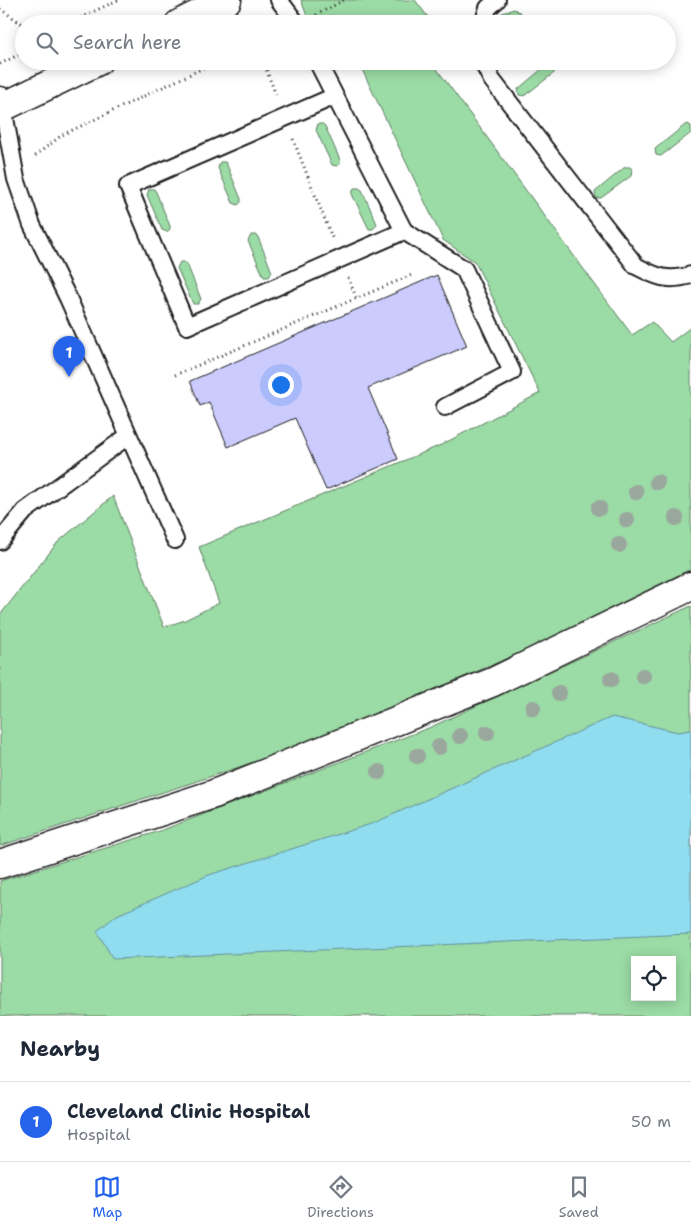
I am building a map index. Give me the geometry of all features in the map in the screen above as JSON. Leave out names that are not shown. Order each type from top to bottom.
[{"type":"main road","points":[[197,15],[227,0]]},
{"type":"main road","points":[[1,106],[79,70]]},
{"type":"main road","points":[[0,864],[214,794],[492,682],[691,586]]},
{"type":"lane","points":[[278,0],[290,15]]},
{"type":"lane","points":[[485,15],[488,8],[497,0]]},
{"type":"lane","points":[[322,70],[404,231],[464,268],[512,372],[445,407]]},
{"type":"lane","points":[[487,70],[492,80],[636,266],[653,276],[676,279],[691,276]]},
{"type":"lane","points":[[335,96],[128,186],[187,326],[404,231]]},
{"type":"lane","points":[[1,106],[14,171],[32,225],[68,298],[175,540]]},
{"type":"lane","points":[[0,541],[25,511],[128,436]]},
{"type":"path","points":[[86,15],[118,0]]},
{"type":"path","points":[[315,15],[344,0]]},
{"type":"path","points":[[0,9],[15,19]]},
{"type":"path","points":[[0,64],[15,56]]},
{"type":"path","points":[[14,171],[62,135],[199,70]]},
{"type":"path","points":[[266,70],[356,299]]},
{"type":"path","points":[[175,375],[414,274]]},
{"type":"green space","points":[[301,0],[415,0],[426,15],[307,15]]},
{"type":"green space","points":[[514,9],[522,15],[501,15]]},
{"type":"green space","points":[[362,70],[438,70],[632,335],[652,322],[671,342],[691,327],[691,569],[566,633],[306,745],[0,846],[0,615],[58,542],[113,496],[164,627],[185,620],[219,603],[199,547],[441,445],[540,393],[475,262],[443,240]]},
{"type":"green space","points":[[541,70],[554,70],[554,73],[524,96],[519,95],[518,89]]},
{"type":"green space","points":[[318,124],[325,126],[340,160],[340,164],[337,166],[332,165],[316,130]]},
{"type":"green space","points":[[688,124],[691,126],[691,133],[661,156],[656,155],[655,149]]},
{"type":"green space","points":[[220,162],[225,162],[227,165],[241,199],[238,205],[233,203],[218,168]]},
{"type":"green space","points":[[625,167],[632,169],[631,176],[601,198],[596,198],[595,192]]},
{"type":"green space","points":[[354,188],[362,190],[377,224],[373,229],[369,229],[352,194]]},
{"type":"green space","points":[[149,189],[154,189],[156,192],[170,226],[167,232],[162,230],[147,195]]},
{"type":"green space","points":[[251,235],[258,237],[272,272],[269,277],[264,277],[248,241]]},
{"type":"green space","points":[[180,262],[187,264],[201,299],[198,304],[193,304],[177,268]]},
{"type":"green space","points":[[691,606],[691,1016],[0,1016],[0,881],[160,831],[431,727]]},
{"type":"water","points":[[612,717],[678,732],[691,730],[691,934],[113,959],[97,931],[117,915],[209,875],[374,823]]},
{"type":"building","points":[[437,275],[467,346],[368,388],[398,459],[326,490],[295,418],[228,447],[209,402],[200,406],[190,381]]},
{"type":"place","name":"Cleveland Clinic Hospital","points":[[69,377]]}]
